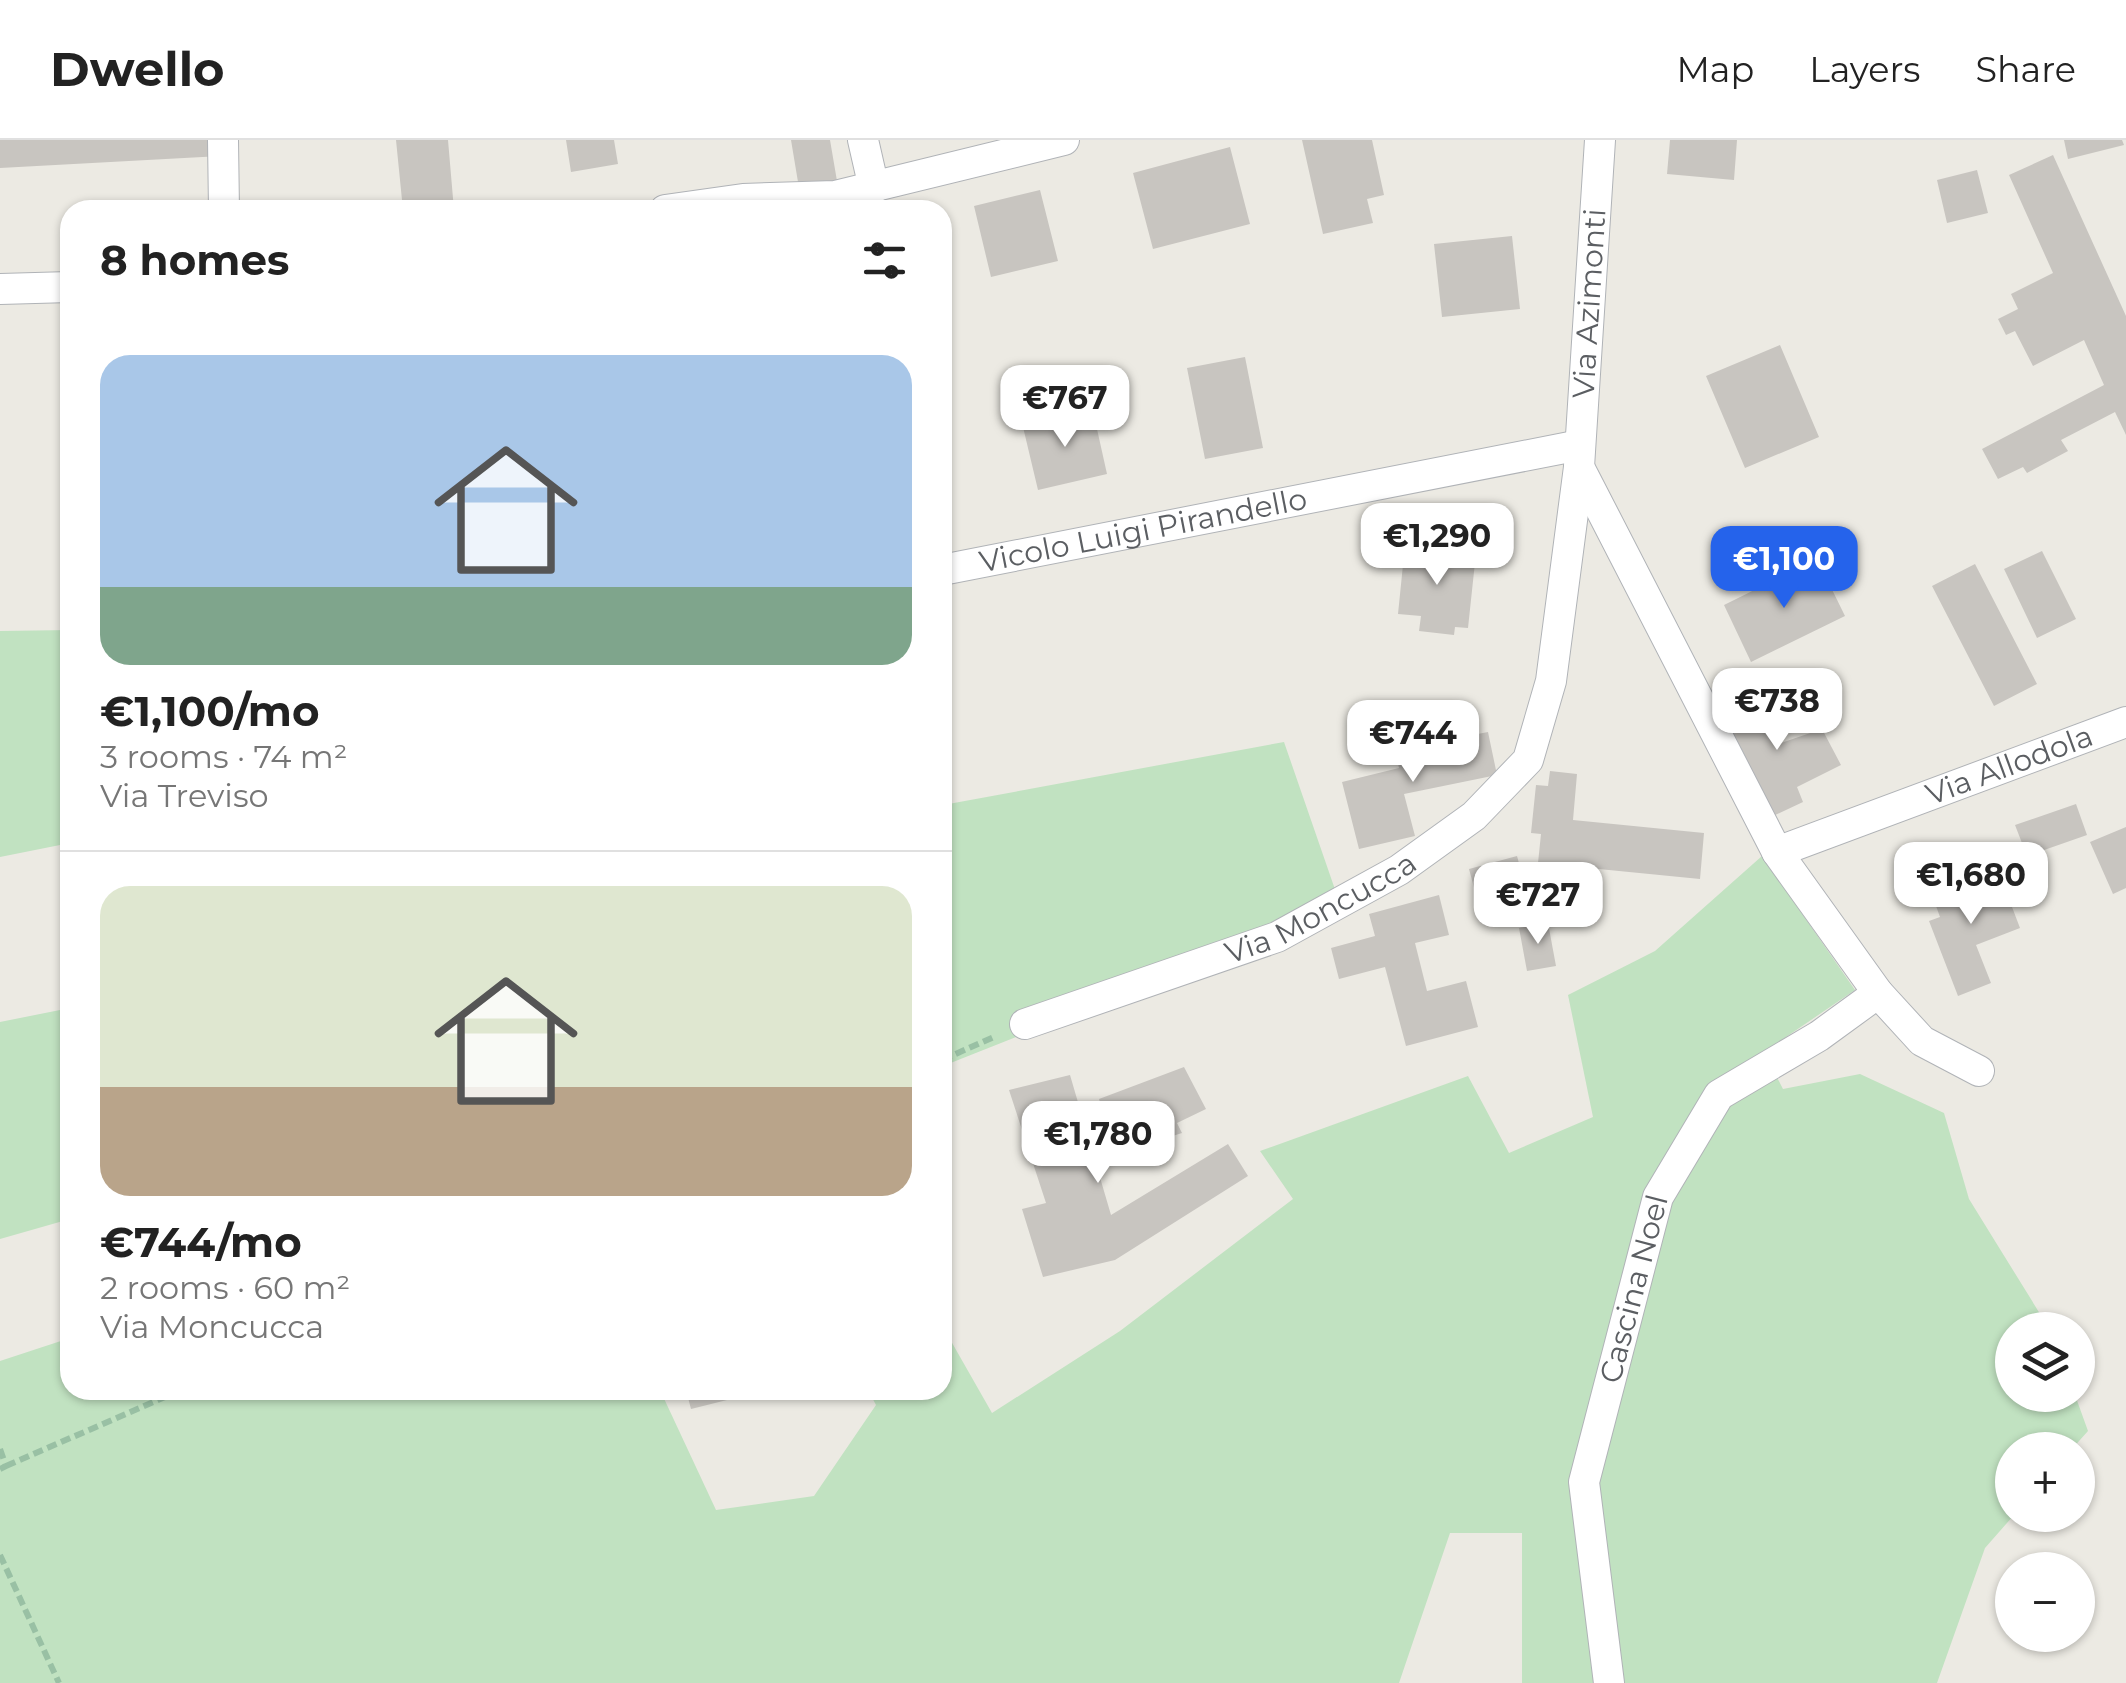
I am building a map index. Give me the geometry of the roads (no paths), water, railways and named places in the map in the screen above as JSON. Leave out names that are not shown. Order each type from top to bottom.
[{"type":"street","points":[[222,140],[224,200]]},
{"type":"street","points":[[864,140],[874,188]]},
{"type":"street","points":[[743,200],[835,196],[1064,140]]},
{"type":"street","name":"Via Azimonti","points":[[1580,456],[1600,140]]},
{"type":"street","points":[[0,289],[60,287]]},
{"type":"street","points":[[1580,456],[1778,852],[1878,992],[1922,1041],[1979,1071]]},
{"type":"street","name":"Vicolo Luigi Pirandello","points":[[952,568],[1580,456]]},
{"type":"street","name":"Via Moncucca","points":[[1024,1024],[1277,937],[1400,870],[1474,816],[1528,760],[1550,681],[1580,456]]},
{"type":"street","name":"Via Allodola","points":[[1778,852],[2126,722]]},
{"type":"street","name":"Cascina Noel","points":[[1608,1683],[1584,1482],[1658,1197],[1719,1096],[1819,1036],[1878,992]]}]
